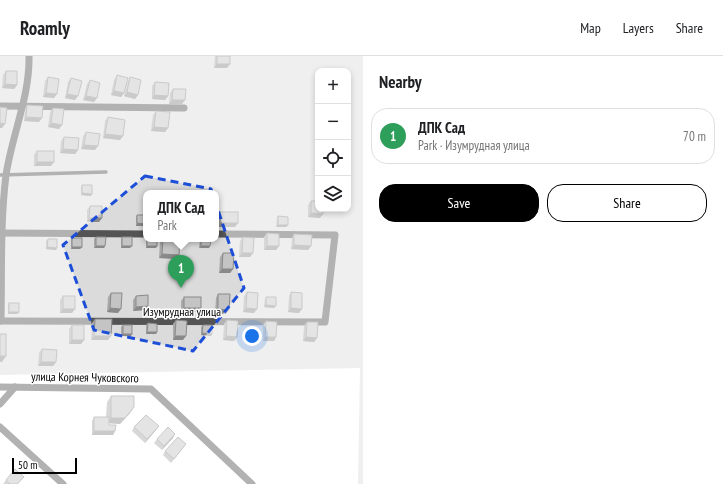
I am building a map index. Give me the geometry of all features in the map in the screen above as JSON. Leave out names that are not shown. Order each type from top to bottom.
[{"type":"street","points":[[0,321],[3,175],[29,79],[29,56]]},
{"type":"street","points":[[0,106],[184,108]]},
{"type":"street","points":[[1,233],[143,234]]},
{"type":"street","name":"Изумрудная улица","points":[[0,321],[325,322],[335,235],[219,234]]},
{"type":"street","name":"улица Корнея Чуковского","points":[[0,387],[151,389],[252,484]]},
{"type":"street","points":[[0,404],[15,387]]},
{"type":"street","points":[[0,427],[63,484]]},
{"type":"lane","points":[[3,175],[106,172]]},
{"type":"highlighted area","points":[[145,176],[211,189],[244,288],[193,351],[94,330],[63,245]]},
{"type":"shaded area","points":[[0,56],[363,56],[363,484],[358,484],[360,368],[0,375]]},
{"type":"building","points":[[217,56],[230,56],[230,64],[217,64]]},
{"type":"building","points":[[6,71],[17,71],[17,85],[5,84]]},
{"type":"building","points":[[117,75],[128,78],[124,93],[114,91]]},
{"type":"building","points":[[48,77],[59,79],[57,94],[46,93]]},
{"type":"building","points":[[130,77],[141,80],[138,95],[127,92]]},
{"type":"building","points":[[71,78],[82,81],[78,96],[67,94]]},
{"type":"building","points":[[90,80],[100,83],[97,98],[86,96]]},
{"type":"building","points":[[155,82],[169,83],[168,96],[154,95]]},
{"type":"building","points":[[173,89],[186,89],[185,100],[172,100]]},
{"type":"building","points":[[27,105],[43,106],[42,118],[26,117]]},
{"type":"building","points":[[0,107],[7,108],[5,124],[0,123]]},
{"type":"building","points":[[53,108],[64,109],[62,125],[51,123]]},
{"type":"building","points":[[156,111],[170,112],[168,128],[154,127]]},
{"type":"building","points":[[108,117],[125,120],[123,136],[105,134]]},
{"type":"building","points":[[86,132],[100,134],[98,146],[84,145]]},
{"type":"building","points":[[64,137],[79,138],[78,150],[63,149]]},
{"type":"building","points":[[37,151],[54,151],[54,162],[37,162]]},
{"type":"building","points":[[82,185],[92,185],[92,194],[82,193]]},
{"type":"building","points":[[311,201],[315,201],[315,212],[323,212],[323,214],[311,213]]},
{"type":"building","points":[[90,206],[102,206],[102,218],[89,218]]},
{"type":"building","points":[[220,212],[238,212],[238,223],[220,223]]},
{"type":"building","points":[[137,215],[143,215],[143,224],[137,223]]},
{"type":"building","points":[[278,216],[288,217],[288,225],[278,225]]},
{"type":"building","points":[[267,233],[279,234],[279,246],[267,246]]},
{"type":"building","points":[[294,234],[312,235],[311,246],[294,245]]},
{"type":"building","points":[[96,237],[106,237],[105,246],[96,246]]},
{"type":"building","points":[[122,237],[132,237],[132,246],[122,246]]},
{"type":"building","points":[[243,237],[254,238],[253,253],[242,253]]},
{"type":"building","points":[[72,238],[82,238],[82,247],[72,247]]},
{"type":"building","points":[[48,239],[57,239],[57,248],[47,247]]},
{"type":"building","points":[[147,242],[157,242],[157,246],[147,246]]},
{"type":"building","points":[[163,242],[180,242],[179,255],[162,254]]},
{"type":"building","points":[[201,242],[211,242],[210,246],[201,246]]},
{"type":"building","points":[[223,253],[234,253],[233,269],[222,269]]},
{"type":"building","points":[[247,292],[258,293],[257,309],[246,308]]},
{"type":"building","points":[[291,292],[302,293],[302,309],[291,308]]},
{"type":"building","points":[[111,293],[122,293],[121,309],[110,308]]},
{"type":"building","points":[[218,294],[230,294],[229,310],[218,309]]},
{"type":"building","points":[[148,295],[148,306],[136,307],[136,296]]},
{"type":"building","points":[[63,296],[75,296],[75,309],[63,309]]},
{"type":"building","points":[[184,297],[201,297],[201,308],[184,308]]},
{"type":"building","points":[[266,297],[276,297],[276,306],[266,305]]},
{"type":"building","points":[[9,303],[19,303],[19,312],[9,312]]},
{"type":"building","points":[[95,319],[112,319],[111,336],[94,336]]},
{"type":"building","points":[[176,320],[187,321],[186,336],[175,336]]},
{"type":"building","points":[[227,320],[238,321],[237,337],[226,336]]},
{"type":"building","points":[[266,321],[277,322],[276,337],[265,337]]},
{"type":"building","points":[[307,322],[318,322],[317,338],[306,337]]},
{"type":"building","points":[[148,323],[157,324],[157,332],[147,332]]},
{"type":"building","points":[[72,325],[84,325],[84,340],[72,340]]},
{"type":"building","points":[[123,325],[132,325],[132,334],[123,334]]},
{"type":"building","points":[[203,325],[212,325],[212,334],[202,333]]},
{"type":"building","points":[[0,334],[6,334],[6,356],[0,356]]},
{"type":"building","points":[[42,349],[57,350],[56,362],[41,362]]},
{"type":"building","points":[[111,396],[134,396],[134,407],[125,418],[111,418]]},
{"type":"building","points":[[146,415],[159,426],[147,439],[134,427]]},
{"type":"building","points":[[94,417],[109,417],[109,425],[116,425],[115,431],[94,431]]},
{"type":"building","points":[[168,427],[175,434],[164,446],[157,439]]},
{"type":"building","points":[[178,437],[186,444],[174,459],[165,451]]},
{"type":"building","points":[[15,469],[24,477],[17,484],[10,484],[6,480]]},
{"type":"place","name":"ДПК Сад","points":[[181,288]]}]
